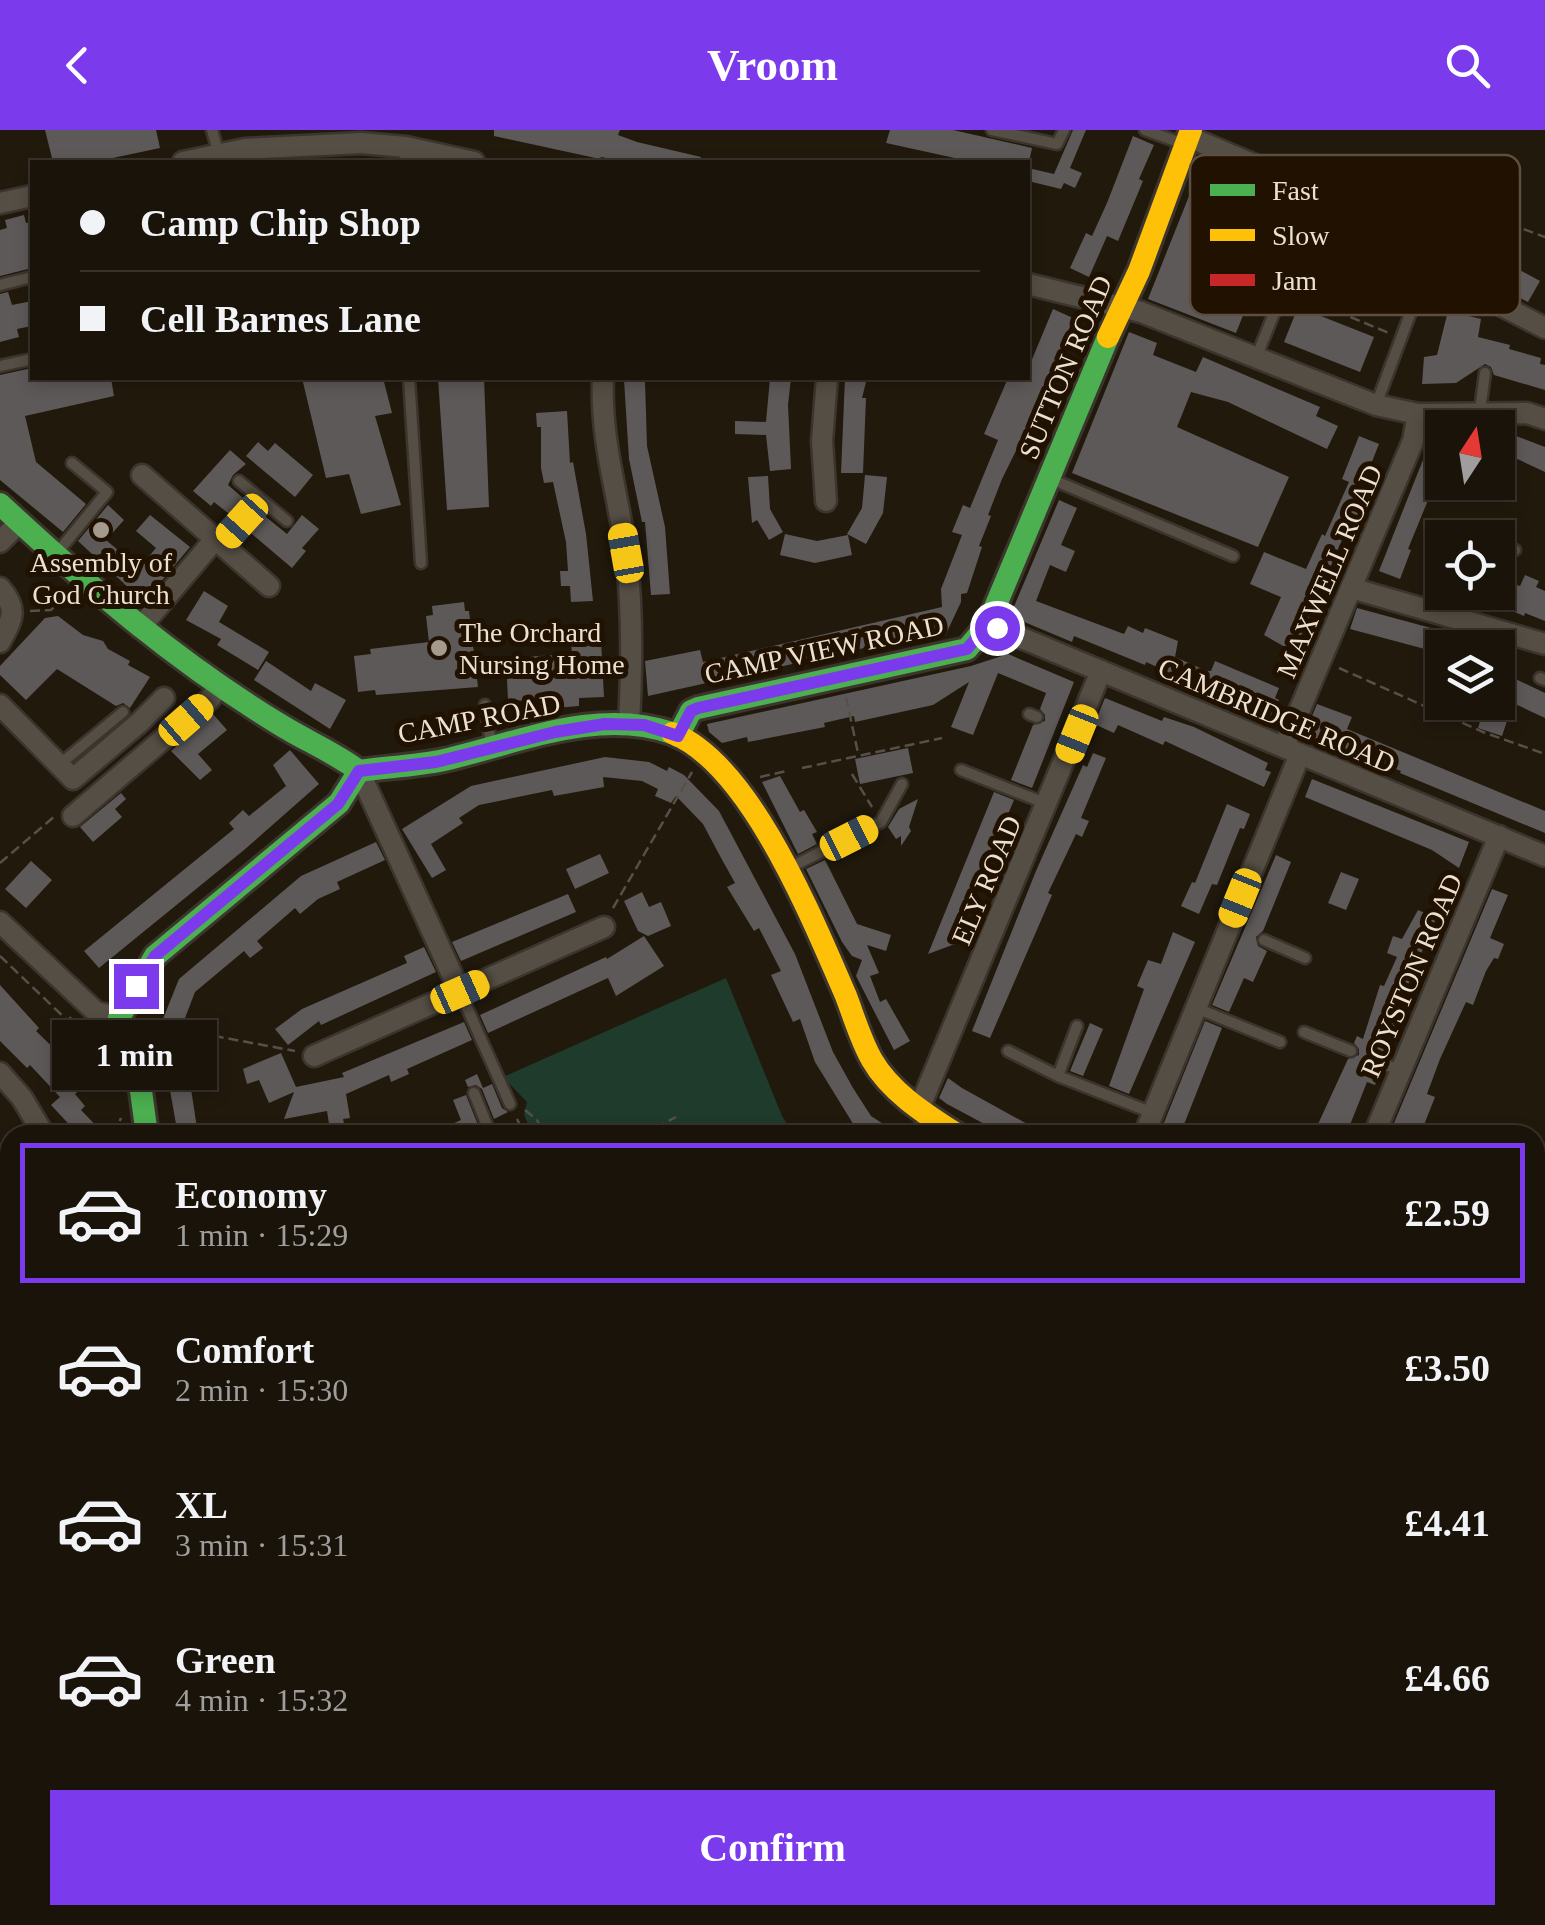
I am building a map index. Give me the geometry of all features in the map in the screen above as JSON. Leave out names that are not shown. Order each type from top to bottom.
[{"type":"street","points":[[1188,137],[1231,155]]},
{"type":"street","name":"SUTTON ROAD","points":[[988,624],[1121,305],[1139,272],[1188,137]]},
{"type":"street","points":[[198,160],[362,142],[405,155],[454,160]]},
{"type":"street","points":[[0,203],[30,196]]},
{"type":"street","points":[[1030,284],[1121,305],[1376,404],[1425,414]]},
{"type":"street","points":[[1519,315],[1545,328]]},
{"type":"street","points":[[603,380],[604,440],[629,585],[629,724]]},
{"type":"street","points":[[826,502],[822,441],[827,380]]},
{"type":"street","points":[[1515,412],[1545,419]]},
{"type":"street","name":"MAXWELL ROAD","points":[[1148,1125],[1196,1008],[1236,929],[1321,660],[1413,441],[1418,414]]},
{"type":"street","points":[[142,474],[270,586]]},
{"type":"street","points":[[0,504],[54,556],[140,628],[220,685],[359,771],[460,992]]},
{"type":"street","points":[[0,542],[20,522]]},
{"type":"street","points":[[140,628],[219,541]]},
{"type":"street","points":[[0,588],[11,601],[12,611],[0,642]]},
{"type":"street","points":[[1351,588],[1545,644]]},
{"type":"street","name":"CAMBRIDGE ROAD","points":[[988,624],[1545,856]]},
{"type":"street","name":"CAMP VIEW ROAD","points":[[678,736],[691,711],[698,708],[967,649],[988,624]]},
{"type":"street","name":"ELY ROAD","points":[[923,1112],[1048,804],[1072,732],[1101,671]]},
{"type":"street","points":[[69,811],[209,700],[220,685]]},
{"type":"street","points":[[0,705],[73,779],[164,698]]},
{"type":"street","name":"CAMP ROAD","points":[[359,771],[436,762],[555,732],[629,724],[678,736],[705,751],[737,782],[786,870],[837,970],[871,1059],[894,1090],[943,1125]]},
{"type":"street","points":[[146,1125],[141,1091],[120,1018],[155,956],[328,814],[359,771]]},
{"type":"street","name":"ROYSTON ROAD","points":[[1377,1125],[1392,1067],[1499,836]]},
{"type":"street","points":[[0,922],[96,1012],[120,1018]]},
{"type":"street","points":[[314,1056],[604,928]]},
{"type":"street","points":[[0,1073],[38,1125]]},
{"type":"lane","points":[[212,130],[229,156]]},
{"type":"lane","points":[[992,130],[1057,144],[1064,130]]},
{"type":"lane","points":[[1144,130],[1188,137]]},
{"type":"lane","points":[[0,285],[30,278]]},
{"type":"lane","points":[[1256,359],[1274,315]]},
{"type":"lane","points":[[1376,404],[1409,315]]},
{"type":"lane","points":[[0,366],[30,359]]},
{"type":"lane","points":[[1480,410],[1485,373]]},
{"type":"lane","points":[[409,380],[420,562]]},
{"type":"lane","points":[[54,556],[107,492],[72,463]]},
{"type":"lane","points":[[1050,479],[1233,556]]},
{"type":"lane","points":[[239,481],[287,521]]},
{"type":"lane","points":[[252,510],[261,499]]},
{"type":"lane","points":[[219,541],[242,521]]},
{"type":"lane","points":[[1454,617],[1457,610]]},
{"type":"lane","points":[[484,705],[492,748]]},
{"type":"lane","points":[[59,765],[122,712]]},
{"type":"lane","points":[[962,770],[1048,804]]},
{"type":"lane","points":[[786,870],[881,822],[902,784]]},
{"type":"lane","points":[[1264,940],[1305,958]]},
{"type":"lane","points":[[460,992],[510,1104]]},
{"type":"lane","points":[[1196,1008],[1280,1042]]},
{"type":"lane","points":[[1058,1076],[1078,1026]]},
{"type":"lane","points":[[1304,1032],[1351,1051]]},
{"type":"lane","points":[[1008,1052],[1058,1076],[1153,1112]]},
{"type":"lane","points":[[474,1093],[487,1125]]},
{"type":"lane","points":[[918,1125],[923,1112]]},
{"type":"path","points":[[1520,228],[1545,237]]},
{"type":"path","points":[[1349,316],[1400,337]]},
{"type":"path","points":[[12,611],[51,610],[80,578]]},
{"type":"path","points":[[1321,660],[1483,732],[1545,754]]},
{"type":"path","points":[[841,676],[859,756]]},
{"type":"path","points":[[802,768],[942,738]]},
{"type":"path","points":[[604,928],[705,751]]},
{"type":"path","points":[[737,782],[788,771]]},
{"type":"path","points":[[852,774],[881,822]]},
{"type":"path","points":[[0,863],[69,811]]},
{"type":"path","points":[[0,956],[68,1021],[86,1002]]},
{"type":"path","points":[[145,1023],[314,1056]]},
{"type":"path","points":[[510,1104],[520,1125]]},
{"type":"path","points":[[532,1114],[539,1125]]},
{"type":"path","points":[[661,1125],[676,1117]]},
{"type":"green space","points":[[726,978],[788,1125],[528,1125],[524,1115],[527,1102],[503,1077]]},
{"type":"building","points":[[45,130],[156,130],[160,148],[103,160],[52,160]]},
{"type":"building","points":[[494,130],[620,130],[618,135],[637,142],[701,157],[600,159],[494,136]]},
{"type":"building","points":[[890,130],[953,130],[1032,148],[1029,160],[964,160],[886,143]]},
{"type":"building","points":[[1073,130],[1086,130],[1070,168],[1082,173],[1075,188],[1064,183],[1061,189],[1030,181],[1030,168],[1054,174]]},
{"type":"building","points":[[1133,136],[1154,145],[1139,179],[1143,181],[1118,241],[1107,236],[1089,277],[1070,268],[1086,233],[1092,236]]},
{"type":"building","points":[[1190,194],[1190,315],[1243,315],[1236,333],[1148,299]]},
{"type":"building","points":[[24,215],[26,223],[30,222],[30,268],[0,276],[0,230],[7,228],[5,220]]},
{"type":"building","points":[[1520,270],[1540,281],[1528,302],[1520,298]]},
{"type":"building","points":[[8,292],[12,305],[30,301],[30,326],[17,329],[19,337],[0,342],[0,294]]},
{"type":"building","points":[[1053,309],[1073,318],[1048,386],[1002,479],[967,593],[961,594],[945,636],[944,630],[648,696],[645,661],[700,650],[703,662],[942,607],[941,589],[962,535],[952,532],[963,505],[970,508],[998,440],[984,434],[1007,380],[1030,380],[1030,364]]},
{"type":"building","points":[[1295,315],[1318,315],[1374,337],[1360,372],[1284,342]]},
{"type":"building","points":[[1447,315],[1481,319],[1478,337],[1541,358],[1540,364],[1545,365],[1545,390],[1494,375],[1485,364],[1456,383],[1422,384],[1424,357],[1437,355]]},
{"type":"building","points":[[1129,332],[1157,343],[1153,355],[1196,372],[1203,357],[1320,407],[1316,416],[1338,426],[1327,449],[1228,402],[1191,392],[1177,427],[1289,477],[1258,547],[1072,473]]},
{"type":"building","points":[[30,368],[30,380],[111,380],[114,396],[25,416],[36,462],[86,504],[63,532],[0,480],[0,375]]},
{"type":"building","points":[[302,380],[384,380],[392,413],[375,416],[401,505],[361,514],[349,474],[326,478]]},
{"type":"building","points":[[438,380],[484,380],[489,507],[447,510]]},
{"type":"building","points":[[624,380],[645,381],[647,446],[665,527],[670,594],[651,595],[645,522],[629,459]]},
{"type":"building","points":[[770,380],[791,380],[791,469],[770,471],[766,435],[735,434],[735,421],[766,422]]},
{"type":"building","points":[[845,380],[866,380],[862,398],[866,398],[863,473],[841,473]]},
{"type":"building","points":[[567,411],[570,463],[573,462],[586,534],[593,601],[571,602],[570,586],[561,586],[560,571],[568,571],[566,542],[553,482],[544,483],[541,468],[541,427],[537,427],[536,413]]},
{"type":"building","points":[[1359,436],[1379,444],[1357,499],[1367,504],[1350,543],[1342,540],[1294,652],[1264,635],[1281,597],[1250,584],[1264,552],[1306,569],[1349,482],[1342,479]]},
{"type":"building","points":[[1515,436],[1545,447],[1545,472],[1515,458]]},
{"type":"building","points":[[258,442],[268,451],[275,443],[313,475],[295,497],[246,456]]},
{"type":"building","points":[[230,450],[246,464],[228,485],[287,534],[302,515],[319,529],[302,548],[306,551],[292,568],[246,529],[250,522],[246,514],[239,512],[233,517],[193,491]]},
{"type":"building","points":[[1425,455],[1425,500],[1428,500],[1400,579],[1379,571]]},
{"type":"building","points":[[865,475],[887,477],[883,513],[866,544],[847,534],[862,508]]},
{"type":"building","points":[[768,476],[770,509],[783,532],[769,540],[757,520],[752,523],[748,477]]},
{"type":"building","points":[[1059,500],[1077,508],[1061,545],[1075,551],[1066,572],[1050,565],[1036,601],[1124,634],[1128,626],[1143,633],[1145,628],[1178,641],[1175,657],[1207,671],[1211,671],[1215,661],[1279,688],[1275,698],[1279,700],[1270,720],[1173,680],[1175,675],[1146,662],[1145,665],[1074,636],[1072,642],[1010,616]]},
{"type":"building","points":[[108,505],[124,520],[106,540],[139,568],[156,548],[136,531],[150,515],[190,547],[144,602],[78,541]]},
{"type":"building","points":[[785,534],[817,541],[848,535],[852,555],[815,563],[780,555]]},
{"type":"building","points":[[1525,575],[1539,581],[1536,587],[1545,591],[1545,621],[1510,610],[1515,610],[1515,584],[1520,586]]},
{"type":"building","points":[[204,591],[228,606],[219,622],[269,652],[258,670],[217,645],[221,639],[186,620]]},
{"type":"building","name":"The Orchard Nursing Home","points":[[464,602],[465,611],[469,611],[478,687],[376,695],[375,690],[358,692],[354,656],[371,654],[370,649],[429,642],[426,616],[433,615],[432,606]]},
{"type":"building","points":[[1357,608],[1438,630],[1425,630],[1425,649],[1350,629]]},
{"type":"building","points":[[58,616],[83,635],[103,641],[108,649],[130,661],[128,665],[150,677],[130,708],[123,703],[116,706],[57,669],[26,700],[0,675],[0,666],[45,618]]},
{"type":"building","points":[[601,641],[604,697],[579,698],[579,706],[555,708],[554,702],[508,700],[506,658],[572,654],[571,642]]},
{"type":"building","points":[[1008,654],[1074,682],[1032,788],[1011,780],[1033,725],[1045,721],[1040,709],[1046,693],[998,673],[973,735],[951,727],[969,682],[933,705],[855,722],[854,716],[824,723],[825,727],[748,742],[747,737],[722,743],[709,732],[707,724],[971,666]]},
{"type":"building","points":[[266,661],[311,691],[315,683],[346,700],[330,729],[254,680]]},
{"type":"building","points":[[1515,679],[1545,693],[1545,718],[1515,704]]},
{"type":"building","points":[[1105,698],[1162,721],[1164,717],[1194,727],[1268,763],[1265,770],[1271,772],[1264,787],[1165,741],[1163,745],[1118,725],[1114,733],[1094,724]]},
{"type":"building","points":[[1317,704],[1352,717],[1347,729],[1545,811],[1545,833],[1401,771],[1304,735]]},
{"type":"building","points":[[213,714],[227,730],[198,754],[212,770],[200,780],[171,751]]},
{"type":"building","points":[[1480,720],[1507,720],[1502,736],[1478,728]]},
{"type":"building","points":[[908,748],[913,773],[860,784],[855,759]]},
{"type":"building","points":[[290,750],[319,784],[99,968],[84,951],[234,829],[229,823],[243,810],[249,816],[286,786],[273,765]]},
{"type":"building","points":[[1093,753],[1106,758],[1081,818],[1089,821],[1082,837],[1076,834],[1048,893],[1052,895],[990,1038],[972,1031],[1036,871],[1083,765],[1087,767]]},
{"type":"building","points":[[605,757],[649,762],[684,775],[719,811],[795,954],[833,1052],[871,1116],[885,1125],[854,1125],[815,1062],[800,1019],[793,1022],[771,975],[781,971],[759,928],[754,931],[727,887],[735,883],[703,824],[676,796],[671,803],[655,796],[658,789],[642,781],[603,777],[604,787],[554,796],[552,790],[479,805],[459,818],[463,823],[431,844],[446,870],[432,878],[402,829],[471,786]]},
{"type":"building","points":[[780,776],[800,812],[804,810],[817,832],[812,834],[817,844],[798,854],[762,782]]},
{"type":"building","points":[[1312,779],[1469,842],[1459,868],[1432,850],[1305,797]]},
{"type":"building","points":[[994,792],[1014,800],[955,944],[928,954]]},
{"type":"building","points":[[121,793],[126,799],[115,809],[122,817],[93,842],[80,827]]},
{"type":"building","points":[[918,799],[911,831],[901,846],[901,836],[896,839],[888,827],[899,809]]},
{"type":"building","points":[[1227,804],[1250,814],[1199,914],[1181,906],[1192,882],[1195,883]]},
{"type":"building","points":[[376,842],[385,860],[337,882],[340,889],[318,899],[300,914],[295,908],[257,941],[263,948],[250,958],[244,951],[195,992],[180,1031],[191,1033],[193,1048],[185,1049],[196,1125],[176,1125],[159,1029],[179,979],[301,876]]},
{"type":"building","points":[[600,854],[609,873],[575,889],[566,869]]},
{"type":"building","points":[[1276,855],[1291,862],[1263,931],[1256,937],[1258,946],[1267,951],[1253,982],[1244,978],[1229,1012],[1212,1005]]},
{"type":"building","points":[[825,860],[857,924],[891,935],[886,951],[867,945],[879,973],[870,976],[880,1002],[886,999],[910,1041],[894,1050],[856,976],[862,960],[852,956],[842,942],[806,869]]},
{"type":"building","points":[[31,861],[52,880],[26,908],[5,889]]},
{"type":"building","points":[[1341,872],[1359,879],[1346,910],[1328,903]]},
{"type":"building","points":[[1492,889],[1508,895],[1490,938],[1504,944],[1498,959],[1494,958],[1486,971],[1473,1005],[1466,1002],[1440,1059],[1427,1094],[1435,1097],[1424,1125],[1393,1125]]},
{"type":"building","points":[[642,892],[649,907],[661,902],[671,926],[648,936],[638,931],[624,901]]},
{"type":"building","points":[[568,894],[576,912],[461,961],[452,942]]},
{"type":"building","points":[[1418,910],[1436,918],[1404,994],[1410,996],[1387,1056],[1375,1060],[1380,1072],[1375,1085],[1367,1082],[1350,1125],[1318,1125],[1348,1059],[1359,1055],[1354,1043],[1357,1036],[1363,1039],[1380,985],[1384,986],[1397,957],[1387,953],[1393,936],[1402,939]]},
{"type":"building","points":[[1173,932],[1195,942],[1129,1094],[1109,1086],[1144,989],[1137,986],[1148,960],[1161,964]]},
{"type":"building","points":[[644,936],[664,966],[616,996],[608,978],[488,1033],[480,1015],[607,959]]},
{"type":"building","points":[[424,947],[436,972],[321,1025],[319,1021],[288,1045],[275,1029],[302,1009],[407,963],[404,956]]},
{"type":"building","points":[[0,985],[39,1028],[36,1031],[72,1066],[63,1074],[84,1086],[75,1094],[85,1106],[81,1110],[95,1125],[70,1125],[51,1105],[60,1097],[0,1041]]},
{"type":"building","points":[[1205,1021],[1222,1028],[1184,1125],[1163,1125]]},
{"type":"building","points":[[464,1022],[472,1040],[407,1069],[409,1074],[391,1082],[389,1075],[346,1094],[350,1118],[343,1119],[344,1125],[329,1125],[327,1111],[284,1119],[294,1092],[269,1103],[259,1080],[247,1084],[243,1069],[281,1053],[296,1087],[344,1077],[342,1073]]},
{"type":"building","points":[[1090,1023],[1103,1029],[1083,1076],[1070,1071]]},
{"type":"building","points":[[477,1074],[483,1088],[492,1084],[502,1108],[508,1112],[494,1119],[482,1089],[476,1085],[468,1087],[465,1080]]},
{"type":"building","points":[[948,1078],[1029,1125],[986,1125],[939,1098]]},
{"type":"building","points":[[466,1095],[478,1125],[450,1125],[461,1120],[453,1100]]},
{"type":"traffic: fast","points":[[678,736],[691,711],[698,708],[967,649],[988,624],[1108,337]]},
{"type":"traffic: fast","points":[[0,504],[169,649],[241,700],[359,771],[444,760],[586,726],[644,726],[672,733]]},
{"type":"traffic: fast","points":[[146,1125],[141,1091],[119,1018],[155,956],[339,803],[359,771]]},
{"type":"traffic: slow","points":[[1108,337],[1139,271],[1191,130]]},
{"type":"traffic: slow","points":[[672,733],[701,750],[753,810],[797,888],[872,1060],[889,1083],[943,1125]]},
{"type":"place","name":"Assembly of God Church","points":[[101,530]]},
{"type":"place","name":"The Orchard Nursing Home","points":[[439,648]]},
{"type":"route","points":[[136,986],[155,956],[338,804],[359,771],[436,762],[555,732],[605,724],[644,725],[678,736],[691,711],[698,708],[967,649],[988,624],[997,628]]}]
